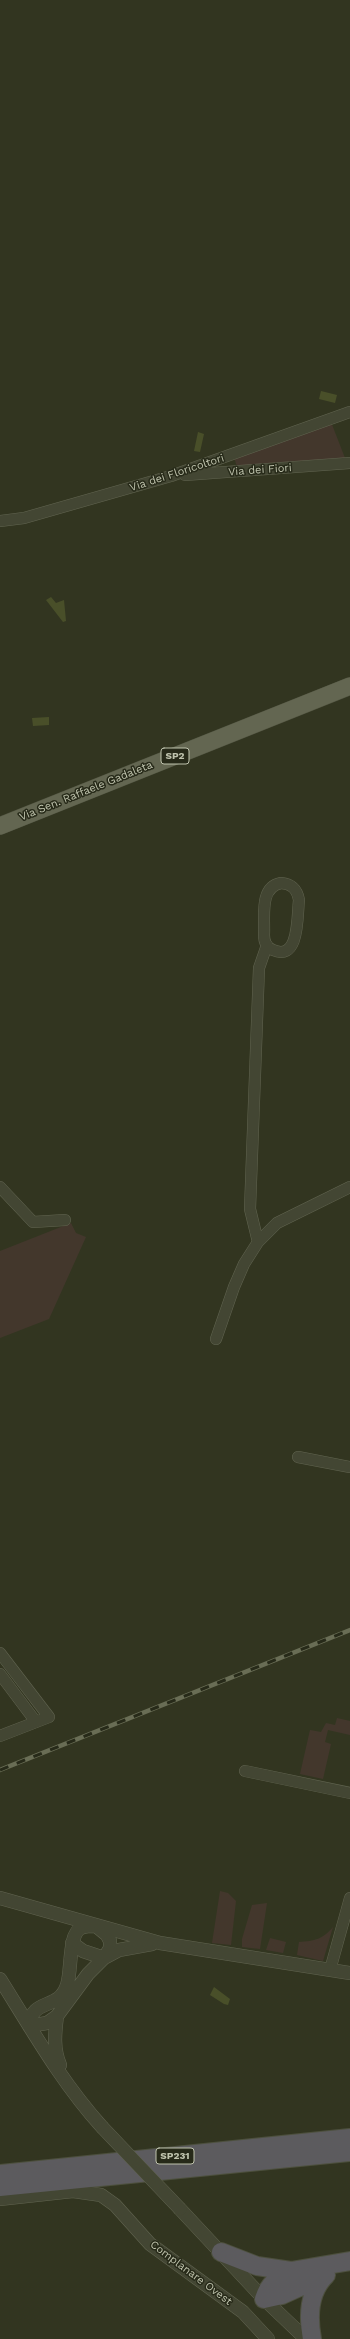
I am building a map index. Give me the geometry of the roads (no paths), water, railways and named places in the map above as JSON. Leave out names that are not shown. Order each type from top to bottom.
[{"type":"highway","name":"SP231","points":[[0,2174],[350,2138]]},
{"type":"highway","name":"SP231","points":[[0,2187],[350,2152]]},
{"type":"highway","points":[[221,2252],[257,2266],[290,2272]]},
{"type":"highway","points":[[264,2299],[268,2288],[274,2280],[290,2272],[346,2262]]},
{"type":"highway","points":[[264,2299],[282,2295],[324,2276],[346,2262]]},
{"type":"highway","points":[[312,2339],[309,2319],[312,2298],[324,2276]]},
{"type":"main road","name":"Via Sen. Raffaele Gadaleta","points":[[0,826],[350,686]]},
{"type":"street","name":"Via dei Floricoltori","points":[[0,521],[24,518],[171,476],[350,412]]},
{"type":"street","name":"Via dei Fiori","points":[[171,476],[350,463]]},
{"type":"street","points":[[258,1242],[250,1209],[259,968],[266,945],[264,935],[266,896],[268,891],[276,884],[287,884],[296,890],[298,895],[295,940],[290,948],[285,951],[275,951],[266,945]]},
{"type":"street","points":[[216,1339],[234,1287],[244,1264],[258,1242],[278,1223],[350,1187]]},
{"type":"street","points":[[0,1188],[33,1222],[65,1220]]},
{"type":"street","points":[[298,1457],[350,1467]]},
{"type":"street","points":[[0,1654],[49,1717],[0,1736]]},
{"type":"street","points":[[0,1674],[36,1722]]},
{"type":"street","points":[[245,1771],[350,1793]]},
{"type":"street","points":[[0,1898],[160,1943],[350,1973]]},
{"type":"street","points":[[330,1970],[350,1898]]},
{"type":"street","points":[[96,1926],[107,1935],[110,1942],[110,1948],[104,1958],[88,1974],[57,2016],[47,2023],[29,2026],[30,2016],[34,2011],[58,2000],[67,1987],[71,1972],[72,1943],[75,1933],[82,1927],[96,1926]]},
{"type":"street","points":[[72,1943],[83,1951],[104,1958],[119,1950],[160,1943]]},
{"type":"street","points":[[0,1979],[29,2026],[84,2107],[264,2299],[306,2339]]},
{"type":"street","points":[[57,2016],[54,2035],[55,2054],[65,2080]]},
{"type":"street","name":"Complanare Ovest","points":[[0,2199],[73,2191],[101,2195],[115,2205],[150,2244],[243,2312],[268,2339]]},
{"type":"railway","points":[[0,1770],[350,1630]]}]
